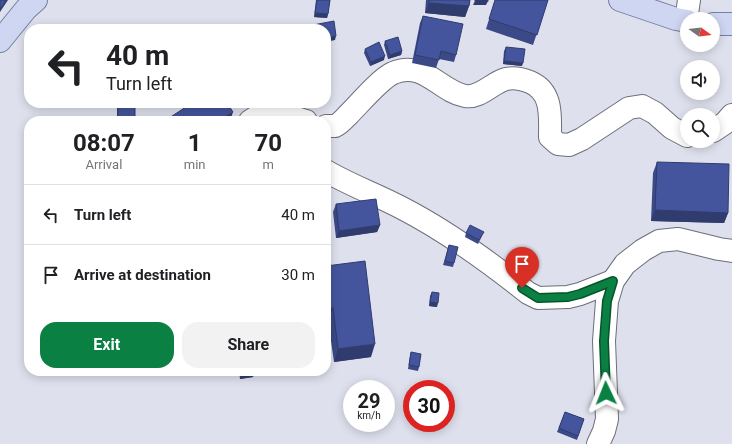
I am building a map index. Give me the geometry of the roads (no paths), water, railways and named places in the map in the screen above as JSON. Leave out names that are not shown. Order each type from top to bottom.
[{"type":"main road","points":[[0,41],[26,9],[36,0]]},
{"type":"main road","points":[[620,0],[676,19],[680,17]]},
{"type":"main road","points":[[720,24],[732,24]]},
{"type":"street","points":[[331,126],[335,126],[344,119],[380,83],[393,73],[408,70],[422,72],[455,93],[466,97],[474,96],[506,79],[521,78],[536,85],[547,96],[550,117],[550,137],[558,144],[569,145],[582,139],[628,108],[642,106],[655,113],[672,128],[680,132]]},
{"type":"street","points":[[257,116],[273,113],[291,116]]},
{"type":"street","points":[[720,126],[732,115]]},
{"type":"street","points":[[331,174],[400,207],[459,242],[528,293],[538,298],[568,297],[613,281]]},
{"type":"street","points":[[598,444],[604,431],[607,419],[605,335],[607,301],[613,281],[625,264],[643,250],[659,241],[678,239],[719,250],[732,251]]}]
